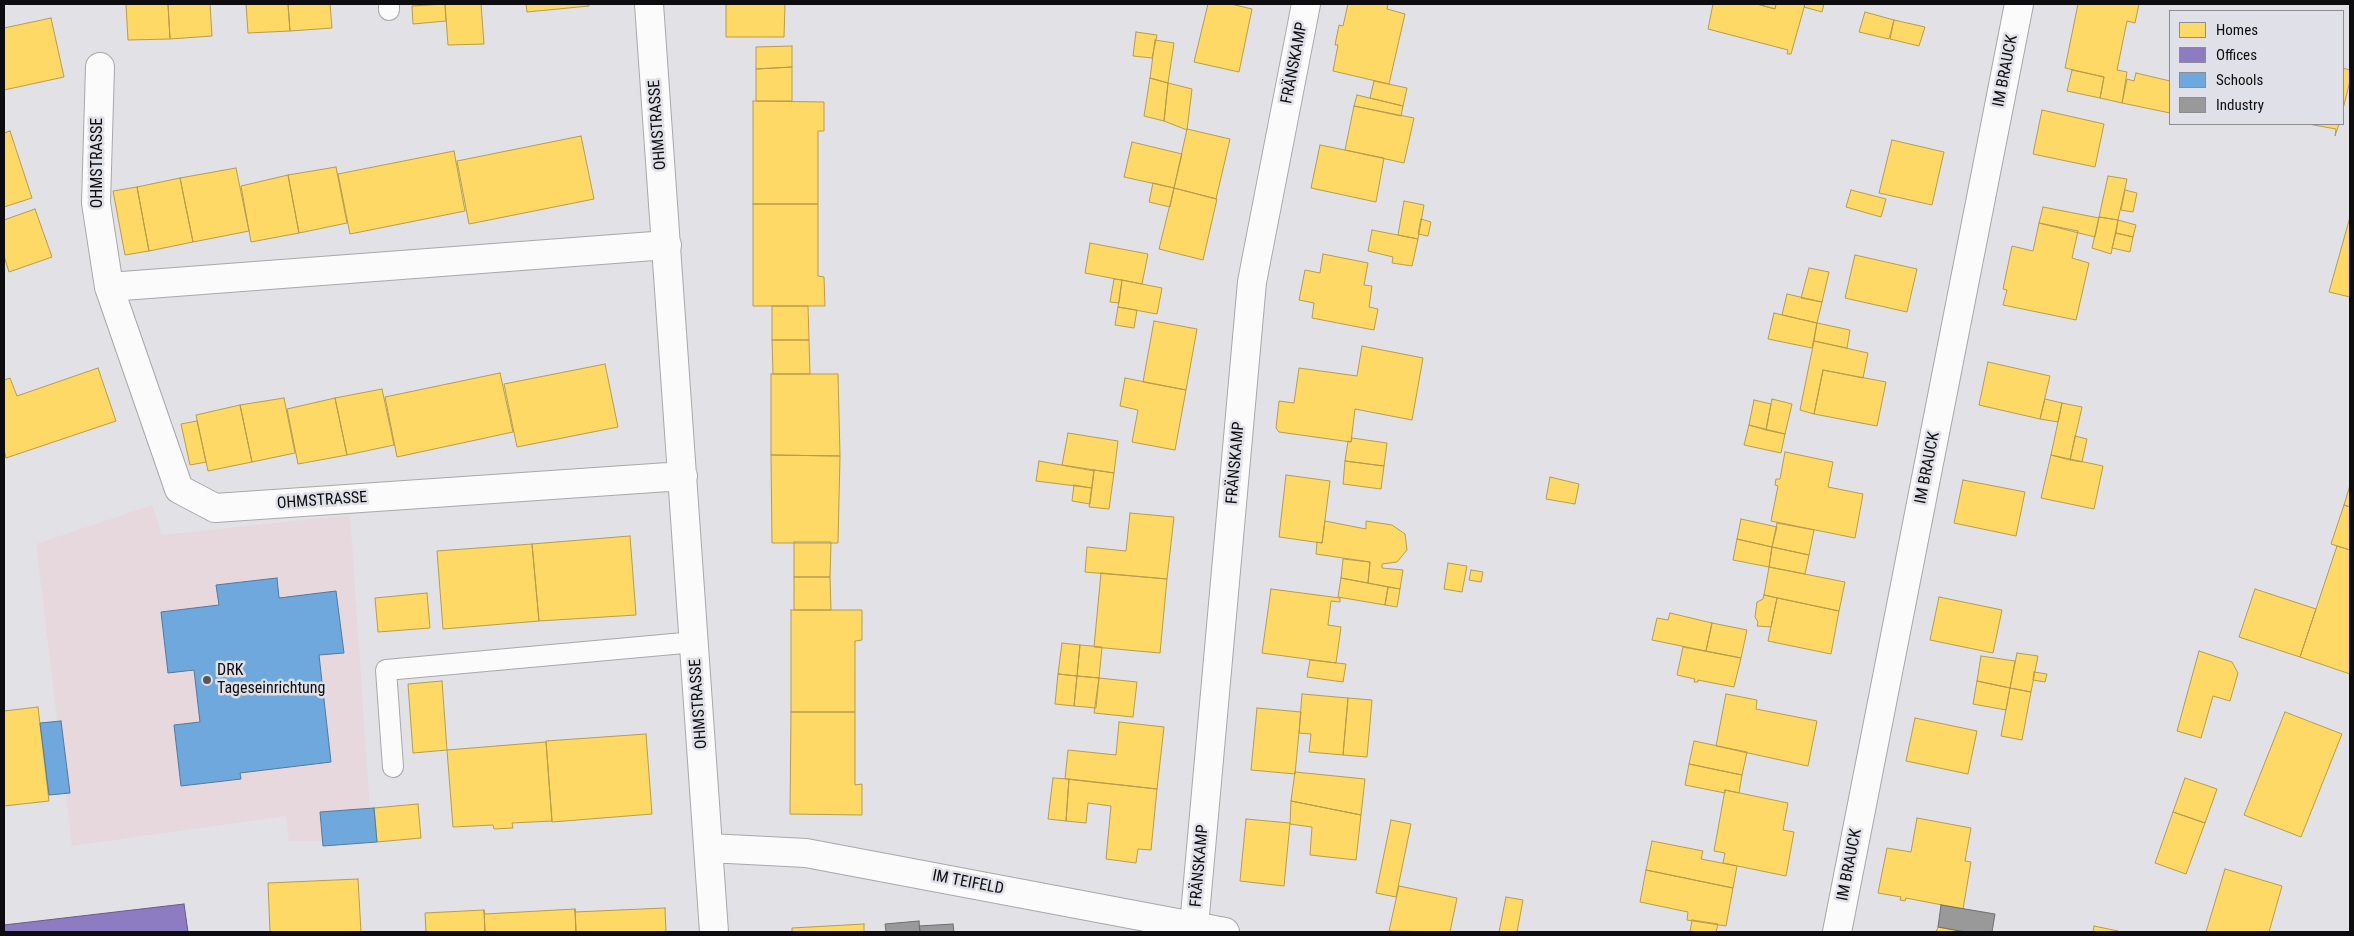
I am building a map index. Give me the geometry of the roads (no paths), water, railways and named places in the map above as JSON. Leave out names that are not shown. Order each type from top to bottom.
[{"type":"street","name":"OHMSTRASSE","points":[[650,4],[714,932]]},
{"type":"street","name":"FRÄNSKAMP","points":[[1194,926],[1252,282],[1306,4]]},
{"type":"street","name":"IM BRAUCK","points":[[1837,932],[2019,4]]},
{"type":"street","name":"OHMSTRASSE","points":[[100,67],[96,203],[109,287],[179,489],[215,508],[683,476]]},
{"type":"street","points":[[109,287],[667,246]]},
{"type":"street","name":"IM TEIFELD","points":[[709,848],[806,853],[1224,932]]},
{"type":"lane","points":[[393,767],[386,670],[695,642]]},
{"type":"place","name":"DRK Tageseinrichtung","points":[[207,680]]}]
